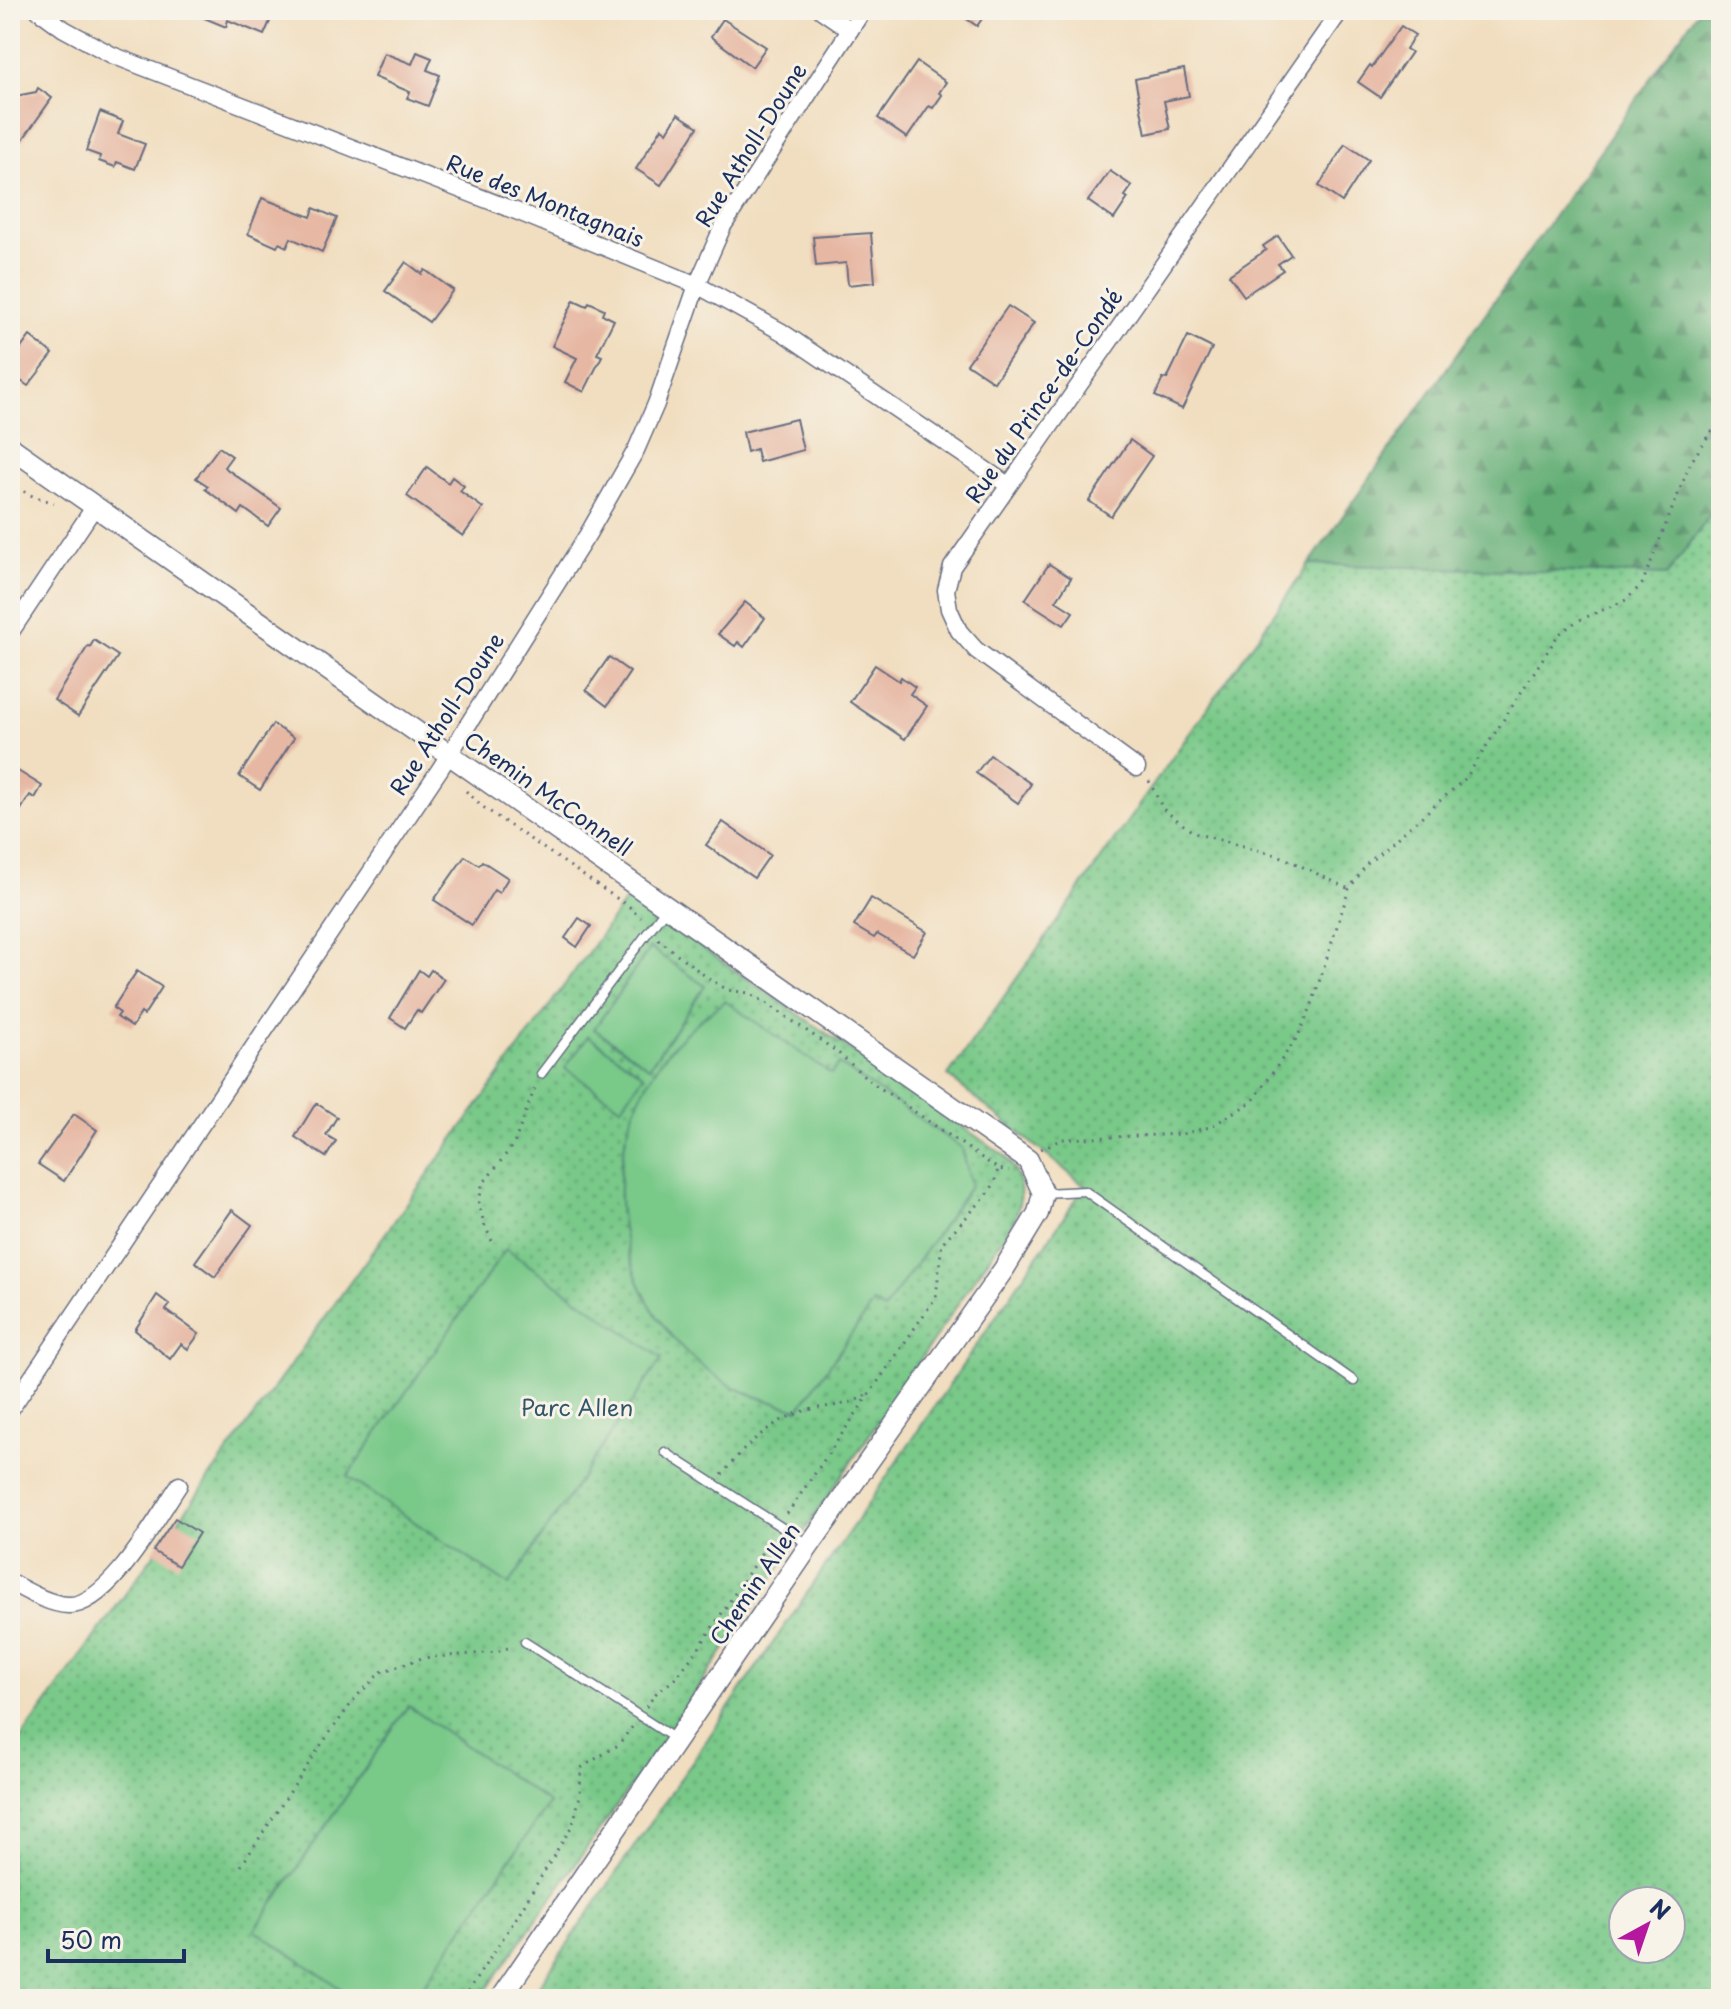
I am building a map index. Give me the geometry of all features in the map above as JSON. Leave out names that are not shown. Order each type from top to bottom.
[{"type":"street","name":"Rue des Montagnais","points":[[38,10],[64,29],[112,55],[521,213],[697,285],[782,332],[1008,485]]},
{"type":"street","points":[[821,10],[850,30]]},
{"type":"street","name":"Rue Atholl-Doune","points":[[10,1410],[444,762],[588,534],[636,450],[656,404],[697,285],[723,226],[863,10]]},
{"type":"street","name":"Rue du Prince-de-Condé","points":[[1137,768],[976,650],[959,631],[949,609],[946,590],[952,567],[1341,10]]},
{"type":"street","name":"Chemin McConnell","points":[[10,447],[444,762],[667,906],[1028,1160]]},
{"type":"street","points":[[10,633],[95,506]]},
{"type":"street","points":[[1028,1160],[1043,1193]]},
{"type":"street","name":"Chemin Allen","points":[[500,1999],[809,1546],[1004,1269],[1038,1213],[1043,1193]]},
{"type":"street","points":[[10,1582],[34,1595],[69,1605],[91,1599],[112,1582],[179,1485]]},
{"type":"lane","points":[[541,1074],[667,906]]},
{"type":"lane","points":[[1043,1193],[1085,1191],[1354,1381]]},
{"type":"lane","points":[[665,1452],[809,1546]]},
{"type":"lane","points":[[525,1642],[678,1740]]},
{"type":"path","points":[[444,762],[483,807],[631,908],[657,938],[709,979],[728,990],[748,993],[765,1002],[836,1051],[870,1081],[998,1169],[1010,1172],[1046,1145],[1062,1139],[1182,1134],[1210,1127],[1253,1101],[1298,1036],[1311,1007],[1349,889],[1367,864],[1466,778],[1558,635],[1577,621],[1626,600],[1642,584],[1691,462],[1710,433],[1721,426]]},
{"type":"path","points":[[10,483],[30,495],[59,505]]},
{"type":"path","points":[[1137,768],[1148,780],[1163,809],[1194,833],[1280,856],[1349,889]]},
{"type":"path","points":[[492,1241],[479,1203],[482,1185],[514,1144],[541,1074]]},
{"type":"path","points":[[463,1999],[573,1824],[580,1796],[581,1768],[618,1745],[657,1692],[674,1680],[699,1648],[779,1525],[936,1297],[942,1243],[987,1195],[998,1169]]},
{"type":"path","points":[[714,1484],[733,1460],[767,1429],[783,1419],[812,1409],[859,1400],[871,1391]]},
{"type":"path","points":[[241,1866],[321,1745],[356,1697],[381,1672],[422,1658],[497,1652],[525,1642]]},
{"type":"green space","points":[[1699,10],[1721,10],[1721,500],[1667,575],[1309,564]]},
{"type":"green space","points":[[1721,500],[1721,1999],[530,1999],[1085,1186],[948,1076],[1309,564],[1667,575]]},
{"type":"green space","name":"Parc Allen","points":[[628,897],[1005,1156],[1020,1187],[1014,1221],[664,1739],[480,1999],[10,1999],[10,1754]]},
{"type":"green space","points":[[650,948],[705,986],[649,1067],[594,1029]]},
{"type":"green space","points":[[725,1001],[831,1074],[839,1064],[962,1148],[971,1185],[884,1310],[873,1303],[799,1409],[736,1388],[696,1361],[664,1327],[641,1287],[626,1243],[620,1197],[623,1151],[636,1106],[659,1064],[673,1046]]},
{"type":"green space","points":[[588,1036],[644,1075],[621,1107],[565,1068]]},
{"type":"green space","points":[[506,1249],[662,1358],[509,1585],[347,1477]]},
{"type":"green space","points":[[408,1706],[549,1803],[414,1999],[356,1999],[255,1930]]},
{"type":"building","points":[[185,10],[275,10],[264,35],[228,20],[226,27]]},
{"type":"building","points":[[954,10],[988,10],[977,26]]},
{"type":"building","points":[[723,19],[766,47],[752,67],[711,37]]},
{"type":"building","points":[[1401,26],[1415,35],[1406,49],[1411,52],[1380,97],[1358,82]]},
{"type":"building","points":[[417,52],[432,58],[427,70],[440,75],[428,106],[407,98],[410,92],[374,77],[384,53],[412,64]]},
{"type":"building","points":[[917,62],[946,82],[933,108],[929,106],[907,138],[878,118]]},
{"type":"building","points":[[1184,69],[1189,96],[1164,101],[1170,129],[1146,134],[1135,79]]},
{"type":"building","points":[[38,88],[52,98],[21,142],[10,133],[10,97],[36,92]]},
{"type":"building","points":[[100,112],[123,121],[118,134],[145,144],[135,169],[117,162],[115,167],[99,161],[100,156],[86,151]]},
{"type":"building","points":[[678,114],[698,127],[661,185],[636,169],[662,128],[667,132]]},
{"type":"building","points":[[1345,144],[1369,160],[1342,202],[1319,186]]},
{"type":"building","points":[[1110,171],[1132,186],[1114,219],[1088,201]]},
{"type":"building","points":[[262,198],[311,217],[314,208],[337,218],[322,252],[291,238],[287,247],[279,243],[277,247],[248,234]]},
{"type":"building","points":[[871,233],[875,282],[848,285],[846,263],[816,266],[813,237]]},
{"type":"building","points":[[1278,236],[1291,255],[1278,264],[1283,270],[1244,296],[1229,275],[1266,250],[1263,246]]},
{"type":"building","points":[[406,262],[422,274],[425,270],[453,290],[429,322],[385,291]]},
{"type":"building","points":[[574,300],[604,309],[602,314],[614,320],[597,354],[602,356],[584,392],[565,382],[577,358],[552,346]]},
{"type":"building","points":[[1008,306],[1034,323],[994,382],[967,364]]},
{"type":"building","points":[[30,336],[53,354],[28,386],[10,373],[10,340],[21,348]]},
{"type":"building","points":[[1188,336],[1212,348],[1182,409],[1155,396]]},
{"type":"building","points":[[796,419],[803,450],[759,462],[756,449],[747,452],[743,432]]},
{"type":"building","points":[[1130,440],[1152,456],[1111,516],[1089,501]]},
{"type":"building","points":[[219,447],[232,456],[224,467],[281,508],[268,526],[243,508],[239,514],[205,489],[208,486],[196,478]]},
{"type":"building","points":[[427,467],[448,483],[452,477],[464,486],[460,491],[483,508],[463,536],[407,496]]},
{"type":"building","points":[[1049,564],[1071,578],[1056,601],[1073,612],[1064,625],[1025,600]]},
{"type":"building","points":[[745,602],[765,618],[744,647],[738,642],[735,646],[718,634]]},
{"type":"building","points":[[94,640],[118,656],[78,716],[54,700]]},
{"type":"building","points":[[609,657],[630,672],[607,706],[586,690]]},
{"type":"building","points":[[875,665],[899,681],[901,677],[915,687],[910,694],[927,706],[905,739],[850,702]]},
{"type":"building","points":[[273,724],[294,738],[260,790],[239,776]]},
{"type":"building","points":[[990,755],[1031,784],[1018,803],[976,773]]},
{"type":"building","points":[[10,766],[42,786],[35,798],[30,795],[10,827]]},
{"type":"building","points":[[723,822],[770,855],[754,878],[706,845]]},
{"type":"building","points":[[465,856],[479,865],[482,861],[508,878],[499,893],[494,890],[472,925],[434,900]]},
{"type":"building","points":[[871,898],[927,932],[913,955],[877,934],[874,938],[854,926]]},
{"type":"building","points":[[579,918],[591,926],[577,947],[565,938]]},
{"type":"building","points":[[419,970],[427,976],[431,970],[444,979],[421,1013],[417,1010],[405,1028],[390,1018]]},
{"type":"building","points":[[137,971],[162,987],[132,1027],[117,1017],[120,1013],[113,1008]]},
{"type":"building","points":[[316,1103],[337,1117],[326,1135],[336,1141],[326,1157],[295,1137]]},
{"type":"building","points":[[74,1114],[97,1130],[64,1181],[38,1164]]},
{"type":"building","points":[[232,1210],[252,1225],[215,1277],[195,1262]]},
{"type":"building","points":[[157,1295],[170,1305],[166,1310],[199,1334],[188,1349],[181,1344],[170,1359],[135,1330]]},
{"type":"building","points":[[175,1518],[199,1533],[178,1566],[153,1551]]}]
